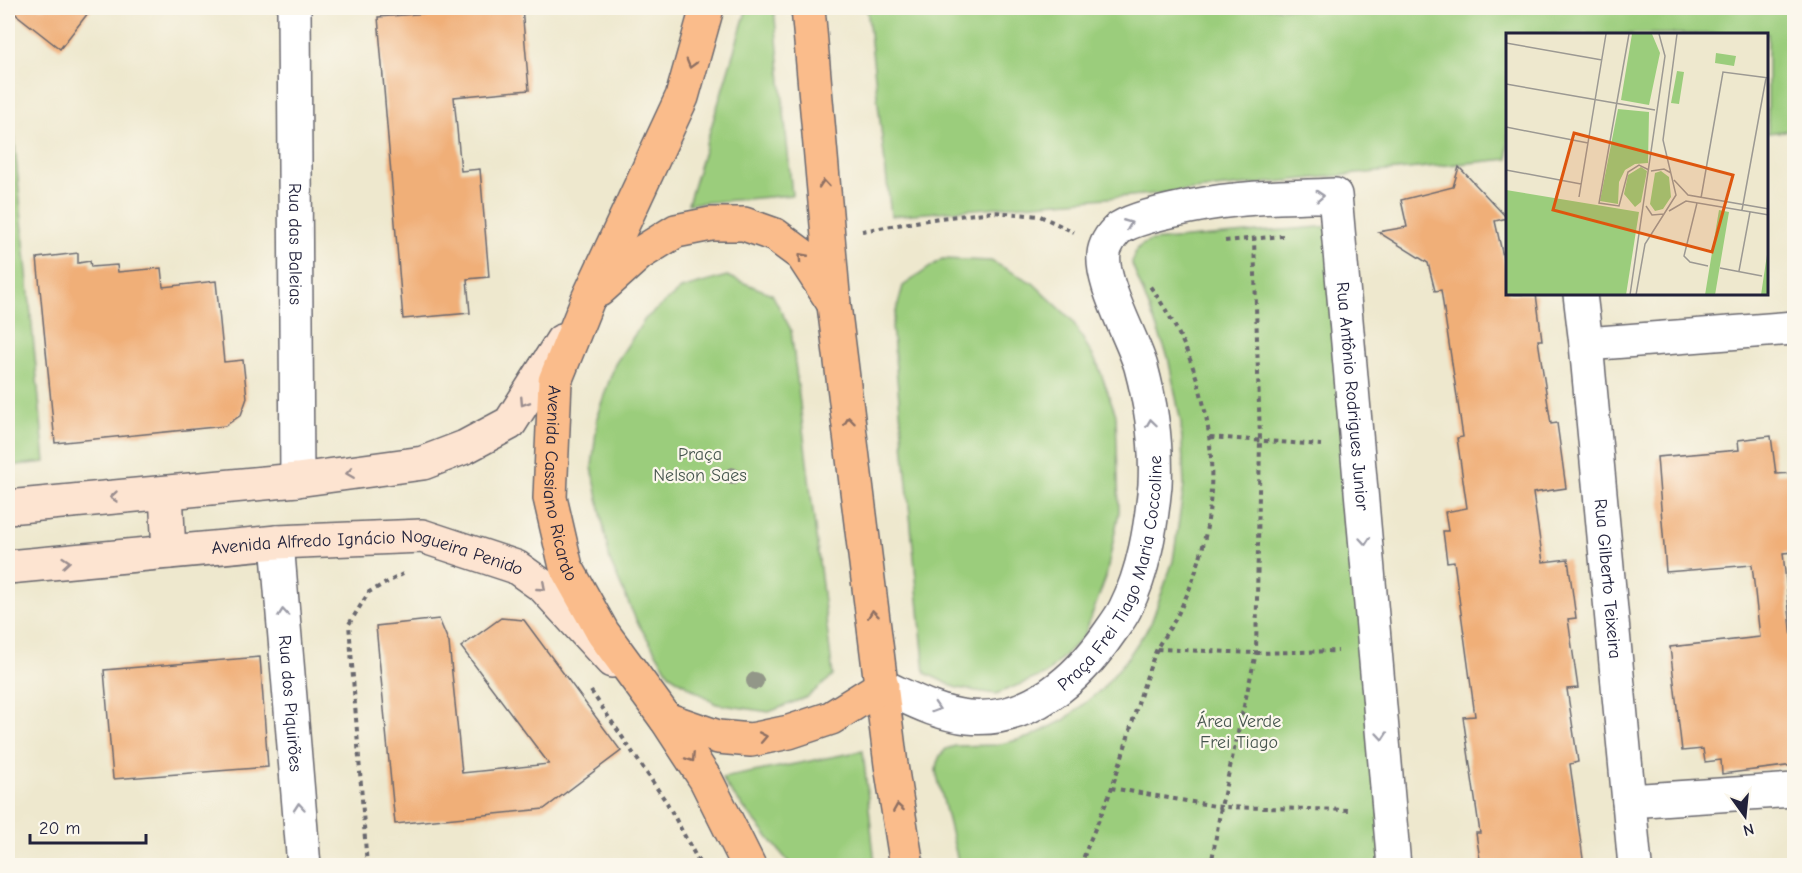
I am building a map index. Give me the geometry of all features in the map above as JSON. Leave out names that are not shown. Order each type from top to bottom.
[{"type":"main road","name":"Avenida Cassiano Ricardo","points":[[707,8],[682,97],[588,299],[555,381],[550,498],[566,567],[603,633],[666,719],[706,780],[749,866]]},
{"type":"main road","points":[[808,8],[834,305],[891,765],[907,866]]},
{"type":"main road","points":[[588,299],[639,254],[676,231],[711,224],[744,224],[775,235],[802,255],[834,305]]},
{"type":"main road","points":[[666,719],[718,738],[751,740],[789,732],[831,718],[882,686]]},
{"type":"street","name":"Rua das Baleias","points":[[294,8],[297,480]]},
{"type":"street","name":"Rua Antônio Rodrigues Junior","points":[[1105,259],[1117,228],[1147,217],[1235,200],[1335,195],[1394,866]]},
{"type":"street","name":"Praça Frei Tiago Maria Coccoline","points":[[882,686],[934,709],[967,717],[993,716],[1021,710],[1049,696],[1082,668],[1125,610],[1146,554],[1155,484],[1152,426],[1141,365],[1105,259]]},
{"type":"street","name":"Rua Gilberto Teixeira","points":[[1580,296],[1635,866]]},
{"type":"street","points":[[8,507],[297,480],[423,463],[465,447],[510,423],[588,299]]},
{"type":"street","points":[[1586,344],[1794,328]]},
{"type":"street","points":[[166,493],[169,552]]},
{"type":"street","name":"Avenida Alfredo Ignácio Nogueira Penido","points":[[8,567],[277,542],[422,536],[516,567],[544,587],[666,719]]},
{"type":"street","name":"Rua dos Piquirões","points":[[277,542],[304,866]]},
{"type":"street","points":[[1629,801],[1794,790]]},
{"type":"path","points":[[828,237],[939,218],[993,212],[1040,216],[1105,259]]},
{"type":"path","points":[[1211,866],[1221,807],[1256,653],[1260,440],[1254,239]]},
{"type":"path","points":[[1210,437],[1325,446]]},
{"type":"path","points":[[367,866],[349,624],[369,592],[406,573]]},
{"type":"path","points":[[1157,650],[1256,653],[1343,651]]},
{"type":"path","points":[[587,686],[667,803],[701,866]]},
{"type":"path","points":[[1111,788],[1221,807],[1357,810]]},
{"type":"green space","points":[[747,8],[774,8],[792,195],[688,204]]},
{"type":"green space","points":[[867,8],[1794,8],[1794,130],[1769,133],[1769,33],[1506,33],[1506,159],[1154,194],[891,216]]},
{"type":"green space","points":[[8,74],[45,462],[8,466]]},
{"type":"green space","name":"Área Verde Frei Tiago","points":[[1331,226],[1385,865],[959,865],[936,771],[940,756],[946,749],[955,746],[996,745],[1030,737],[1064,720],[1102,689],[1127,659],[1151,623],[1173,561],[1184,485],[1181,423],[1168,357],[1132,264],[1135,252],[1143,244],[1151,241]]},
{"type":"green space","points":[[942,259],[991,261],[1033,283],[1072,320],[1098,365],[1116,415],[1119,512],[1106,577],[1084,636],[1046,674],[996,694],[957,688],[925,673],[892,326],[903,286]]},
{"type":"green space","name":"Praça Nelson Saes","points":[[727,276],[772,294],[791,330],[833,676],[807,697],[769,712],[716,704],[670,675],[637,622],[610,561],[592,467],[598,413],[615,364],[645,319],[681,289]]},
{"type":"green space","points":[[863,751],[875,865],[791,865],[722,778]]},
{"type":"building","points":[[8,8],[92,8],[60,49]]},
{"type":"building","points":[[522,8],[529,90],[454,97],[461,171],[480,169],[489,277],[467,279],[470,313],[403,319],[378,17]]},
{"type":"building","points":[[1459,167],[1506,217],[1495,221],[1506,270],[1506,296],[1536,296],[1542,340],[1538,340],[1551,424],[1557,423],[1566,488],[1533,493],[1543,562],[1568,559],[1576,618],[1568,619],[1578,688],[1567,689],[1578,762],[1570,764],[1584,866],[1481,866],[1476,833],[1480,833],[1463,717],[1475,716],[1454,561],[1447,562],[1443,531],[1448,531],[1445,512],[1467,508],[1457,438],[1463,437],[1441,290],[1435,291],[1428,263],[1378,232],[1407,227],[1401,200],[1453,187]]},
{"type":"building","points":[[78,253],[78,263],[90,261],[91,267],[117,265],[118,272],[161,268],[163,287],[216,281],[224,362],[243,360],[247,398],[241,415],[225,426],[55,443],[37,258]]},
{"type":"building","points":[[1771,436],[1776,474],[1794,473],[1794,552],[1783,553],[1792,638],[1794,638],[1794,765],[1722,774],[1721,760],[1705,762],[1703,749],[1682,751],[1670,647],[1760,637],[1752,565],[1666,572],[1657,457],[1739,450],[1738,440]]},
{"type":"building","points":[[501,618],[524,620],[621,751],[544,809],[395,824],[376,626],[439,619],[449,643],[462,773],[549,764],[461,647]]},
{"type":"building","points":[[260,657],[268,767],[113,779],[104,670]]}]
